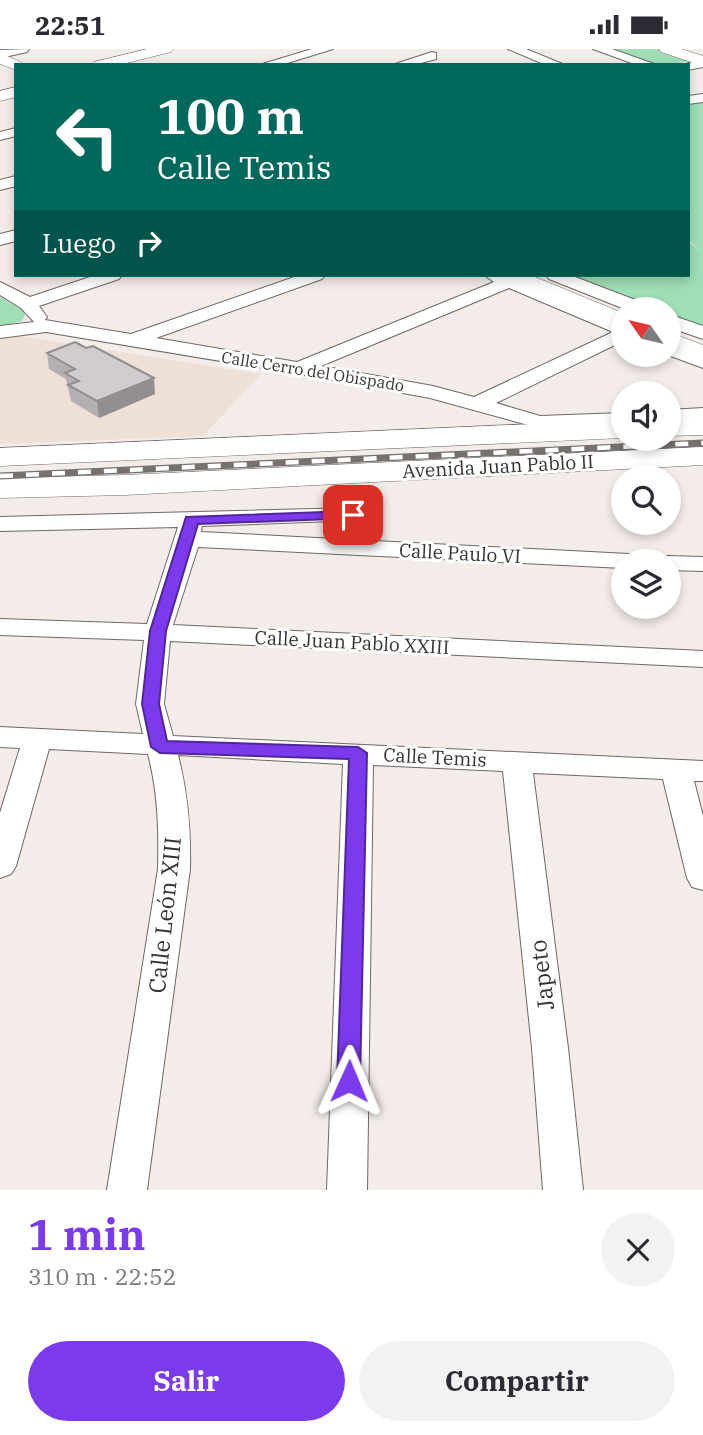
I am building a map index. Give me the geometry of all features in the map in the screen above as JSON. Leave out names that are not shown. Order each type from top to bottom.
[{"type":"main road","points":[[681,427],[703,426]]},
{"type":"main road","name":"Avenida Juan Pablo II","points":[[0,457],[611,430]]},
{"type":"main road","name":"Avenida Juan Pablo II","points":[[0,488],[125,485],[703,456]]},
{"type":"street","points":[[0,56],[23,49]]},
{"type":"street","points":[[277,49],[300,56]]},
{"type":"street","points":[[273,63],[327,49]]},
{"type":"street","points":[[514,49],[553,63]]},
{"type":"street","points":[[599,49],[644,63]]},
{"type":"street","points":[[666,49],[703,62]]},
{"type":"street","points":[[684,49],[703,55]]},
{"type":"street","points":[[109,63],[172,51]]},
{"type":"street","points":[[133,63],[172,51]]},
{"type":"street","points":[[406,63],[432,56]]},
{"type":"street","points":[[0,68],[12,85]]},
{"type":"street","points":[[28,303],[107,277]]},
{"type":"street","points":[[129,342],[310,277]]},
{"type":"street","points":[[504,277],[611,326]]},
{"type":"street","points":[[299,368],[504,277],[611,317]]},
{"type":"street","points":[[541,277],[611,305]]},
{"type":"street","points":[[560,277],[611,297]]},
{"type":"street","points":[[0,287],[28,303],[46,326]]},
{"type":"street","points":[[681,325],[703,333]]},
{"type":"street","name":"Calle Cerro del Obispado","points":[[0,332],[46,326],[129,342],[299,368],[413,388],[477,404],[514,418],[539,422],[611,419]]},
{"type":"street","points":[[681,333],[703,342]]},
{"type":"street","points":[[477,404],[611,338]]},
{"type":"street","points":[[681,344],[703,353]]},
{"type":"street","points":[[681,353],[703,362]]},
{"type":"street","points":[[681,415],[703,414]]},
{"type":"street","points":[[0,524],[189,529],[353,515]]},
{"type":"street","name":"Calle Paulo VI","points":[[189,529],[611,559]]},
{"type":"street","name":"Calle León XIII","points":[[127,1190],[174,869],[172,785],[150,704],[158,631],[189,529]]},
{"type":"street","points":[[681,563],[703,564]]},
{"type":"street","name":"Calle Juan Pablo XXIII","points":[[0,627],[158,631],[703,659]]},
{"type":"street","name":"Calle Temis","points":[[0,737],[160,747],[358,753],[690,771]]},
{"type":"street","points":[[0,866],[37,740]]},
{"type":"street","points":[[347,1190],[358,753]]},
{"type":"street","name":"Japeto","points":[[517,761],[550,1048],[563,1190]]},
{"type":"street","points":[[690,771],[703,878]]},
{"type":"shaded area","points":[[20,336],[261,374],[203,436],[0,444],[0,339]]},
{"type":"green space","points":[[606,49],[656,49],[692,61],[652,63]]},
{"type":"green space","points":[[703,99],[703,330],[681,321],[681,297],[620,297],[569,277],[690,277],[690,243],[701,252],[690,241],[690,101]]},
{"type":"green space","points":[[0,297],[23,310],[25,315],[22,321],[0,327]]},
{"type":"building","points":[[75,342],[86,348],[93,346],[154,378],[97,401],[68,385],[79,381],[65,373],[75,369],[47,353]]},
{"type":"railway","points":[[0,476],[703,443]]},
{"type":"route","points":[[349,1081],[358,753],[160,747],[150,704],[158,631],[188,539],[191,520],[353,515]]}]
